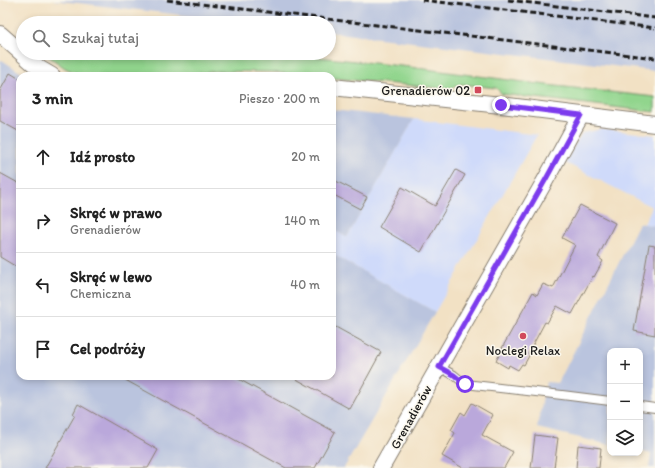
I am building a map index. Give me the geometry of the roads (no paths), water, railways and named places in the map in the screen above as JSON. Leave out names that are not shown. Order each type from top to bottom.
[{"type":"street","points":[[0,34],[16,48]]},
{"type":"street","points":[[30,60],[45,72]]},
{"type":"street","points":[[336,87],[655,124]]},
{"type":"street","name":"Grenadierów","points":[[381,468],[581,115]]},
{"type":"lane","points":[[439,367],[454,375],[465,384],[562,394],[607,401]]},
{"type":"lane","points":[[643,406],[655,408]]},
{"type":"railway","points":[[167,0],[302,16]]},
{"type":"railway","points":[[422,0],[655,28]]},
{"type":"railway","points":[[508,0],[655,18]]},
{"type":"railway","points":[[336,20],[655,58]]},
{"type":"place","name":"Grenadierów 02","points":[[478,90]]},
{"type":"place","name":"Noclegi Relax","points":[[523,336]]}]
